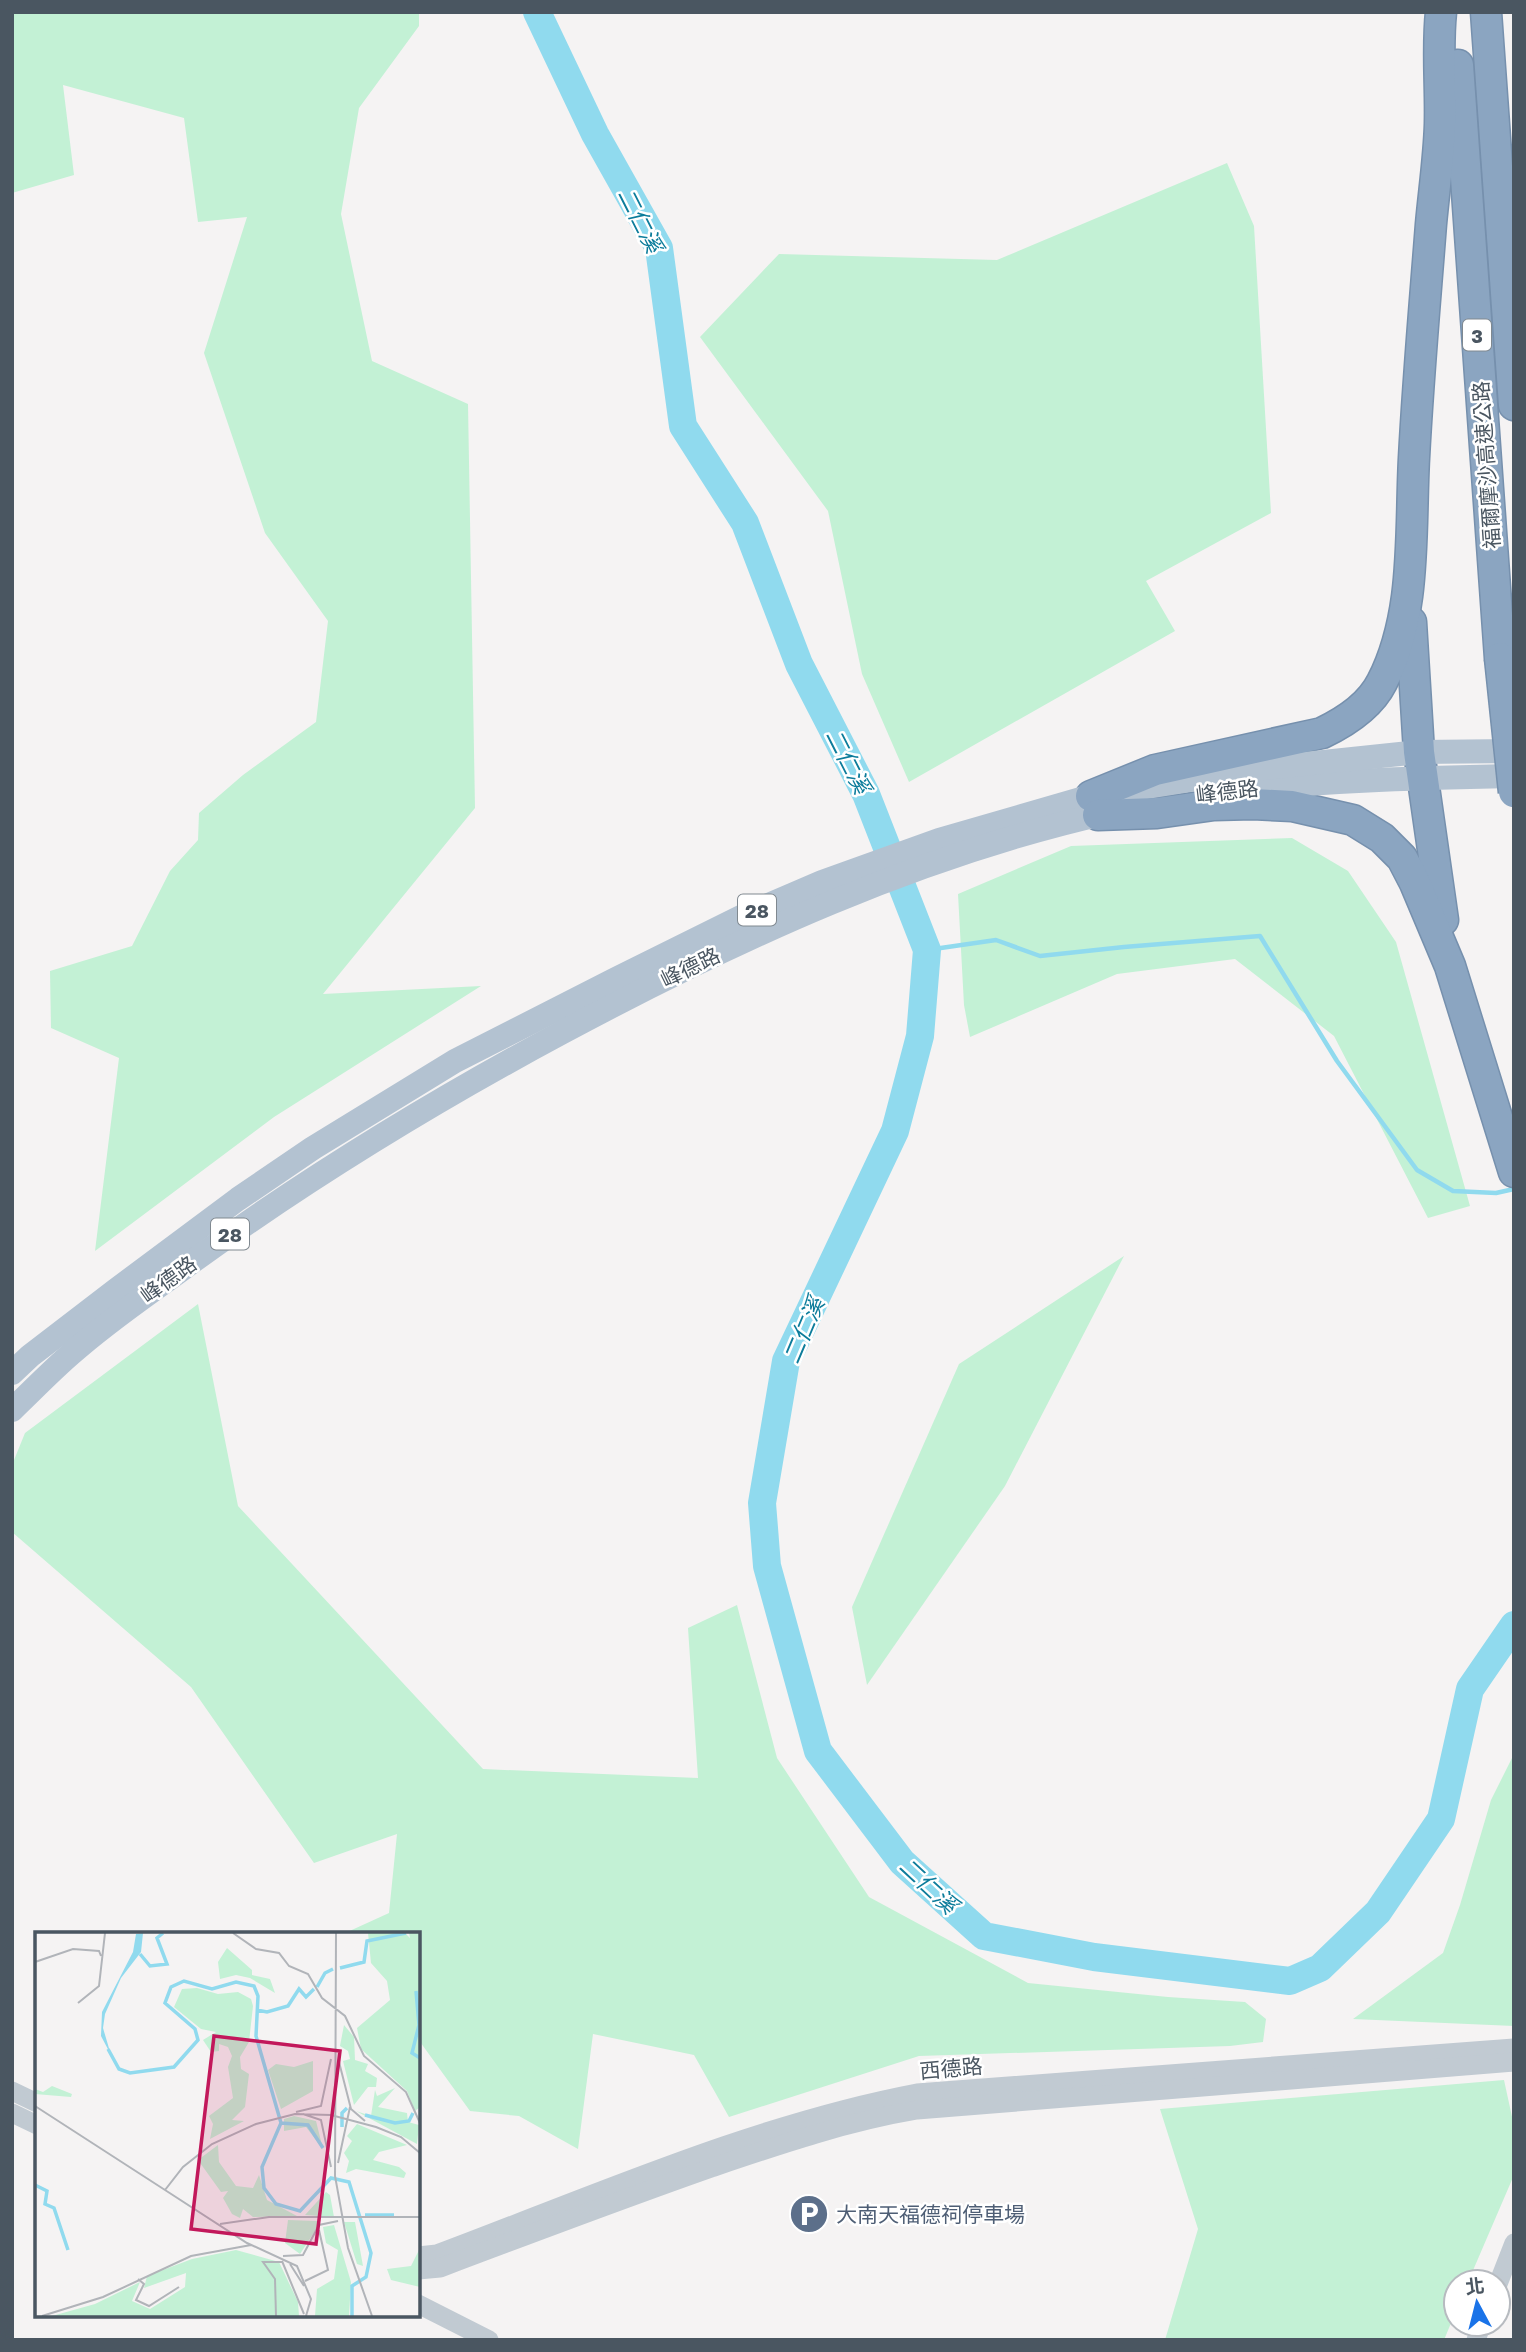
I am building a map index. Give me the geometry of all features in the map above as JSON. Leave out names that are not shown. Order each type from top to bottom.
[{"type":"highway","points":[[1441,12],[1440,124],[1414,456],[1409,586],[1421,765],[1450,966]]},
{"type":"highway","name":"福爾摩沙高速公路","points":[[1454,12],[1500,659],[1514,792]]},
{"type":"highway","name":"福爾摩沙高速公路","points":[[1486,12],[1514,405]]},
{"type":"highway","points":[[1086,808],[1155,770],[1322,733],[1339,725],[1365,704],[1381,684],[1397,645],[1409,586]]},
{"type":"highway","points":[[1086,808],[1157,813],[1214,805],[1292,806],[1353,820],[1381,838],[1402,858],[1450,966],[1514,1172]]},
{"type":"main road","name":"峰德路","points":[[12,1373],[105,1298],[238,1199],[313,1148],[455,1061],[745,915],[822,882],[939,840],[1265,768],[1421,765],[1514,751]]},
{"type":"main road","name":"峰德路","points":[[1421,765],[1514,776]]},
{"type":"main road","name":"峰德路","points":[[12,1410],[73,1352],[250,1220],[368,1142],[467,1083],[627,998],[758,934],[919,869],[1001,842],[1086,808]]},
{"type":"street","name":"西德路","points":[[420,2256],[437,2254],[777,2128],[864,2103],[1482,2057],[1514,2048]]},
{"type":"street","name":"西德路","points":[[1482,2057],[1514,2062]]},
{"type":"street","points":[[12,2091],[35,2102]]},
{"type":"street","name":"西德路","points":[[420,2270],[440,2268],[658,2187],[917,2101]]},
{"type":"street","points":[[12,2113],[35,2124]]},
{"type":"street","points":[[1504,2268],[1514,2243]]},
{"type":"street","points":[[420,2305],[489,2340]]},
{"type":"green space","points":[[12,12],[419,12],[419,26],[359,108],[341,214],[372,361],[468,404],[475,808],[323,994],[481,986],[274,1117],[95,1251],[119,1058],[51,1028],[50,971],[132,946],[170,871],[198,840],[199,813],[243,775],[316,722],[328,621],[265,533],[204,353],[247,217],[198,222],[184,118],[63,85],[74,175],[12,193]]},
{"type":"green space","points":[[1227,163],[1254,226],[1271,513],[1146,581],[1175,631],[909,782],[862,674],[828,511],[700,337],[779,254],[997,260]]},
{"type":"green space","points":[[1292,838],[1348,871],[1396,942],[1470,1206],[1428,1218],[1334,1036],[1235,959],[1117,974],[970,1037],[964,1005],[958,894],[1071,846]]},
{"type":"green space","points":[[1124,1256],[1005,1486],[867,1685],[852,1607],[959,1364]]},
{"type":"green space","points":[[198,1304],[238,1506],[483,1769],[698,1778],[688,1628],[737,1605],[777,1758],[869,1897],[1028,1983],[1245,2002],[1266,2019],[1263,2042],[1230,2046],[919,2056],[729,2117],[694,2055],[593,2034],[578,2149],[519,2116],[470,2111],[420,2042],[420,1932],[347,1932],[389,1913],[397,1834],[314,1863],[191,1687],[12,1532],[12,1465],[25,1433]]},
{"type":"green space","points":[[1514,1754],[1514,2026],[1353,2019],[1443,1953],[1491,1800]]},
{"type":"green space","points":[[1504,2080],[1514,2126],[1514,2175],[1474,2268],[1442,2268],[1444,2340],[1165,2340],[1198,2229],[1160,2109]]},
{"type":"waterway","name":"二仁溪","points":[[537,12],[595,134],[659,248],[683,426],[745,523],[799,664],[866,794],[927,950],[920,1036],[895,1131],[786,1361],[762,1503],[767,1566],[818,1751],[902,1862],[984,1936],[1094,1957],[1290,1981],[1320,1968],[1378,1912],[1441,1819],[1470,1689],[1514,1625]]},
{"type":"waterway","points":[[927,950],[996,940],[1040,956],[1260,936],[1337,1061],[1417,1170],[1453,1191],[1496,1193],[1514,1189]]},
{"type":"place","name":"大南天福德祠停車場","points":[[809,2214]]}]
